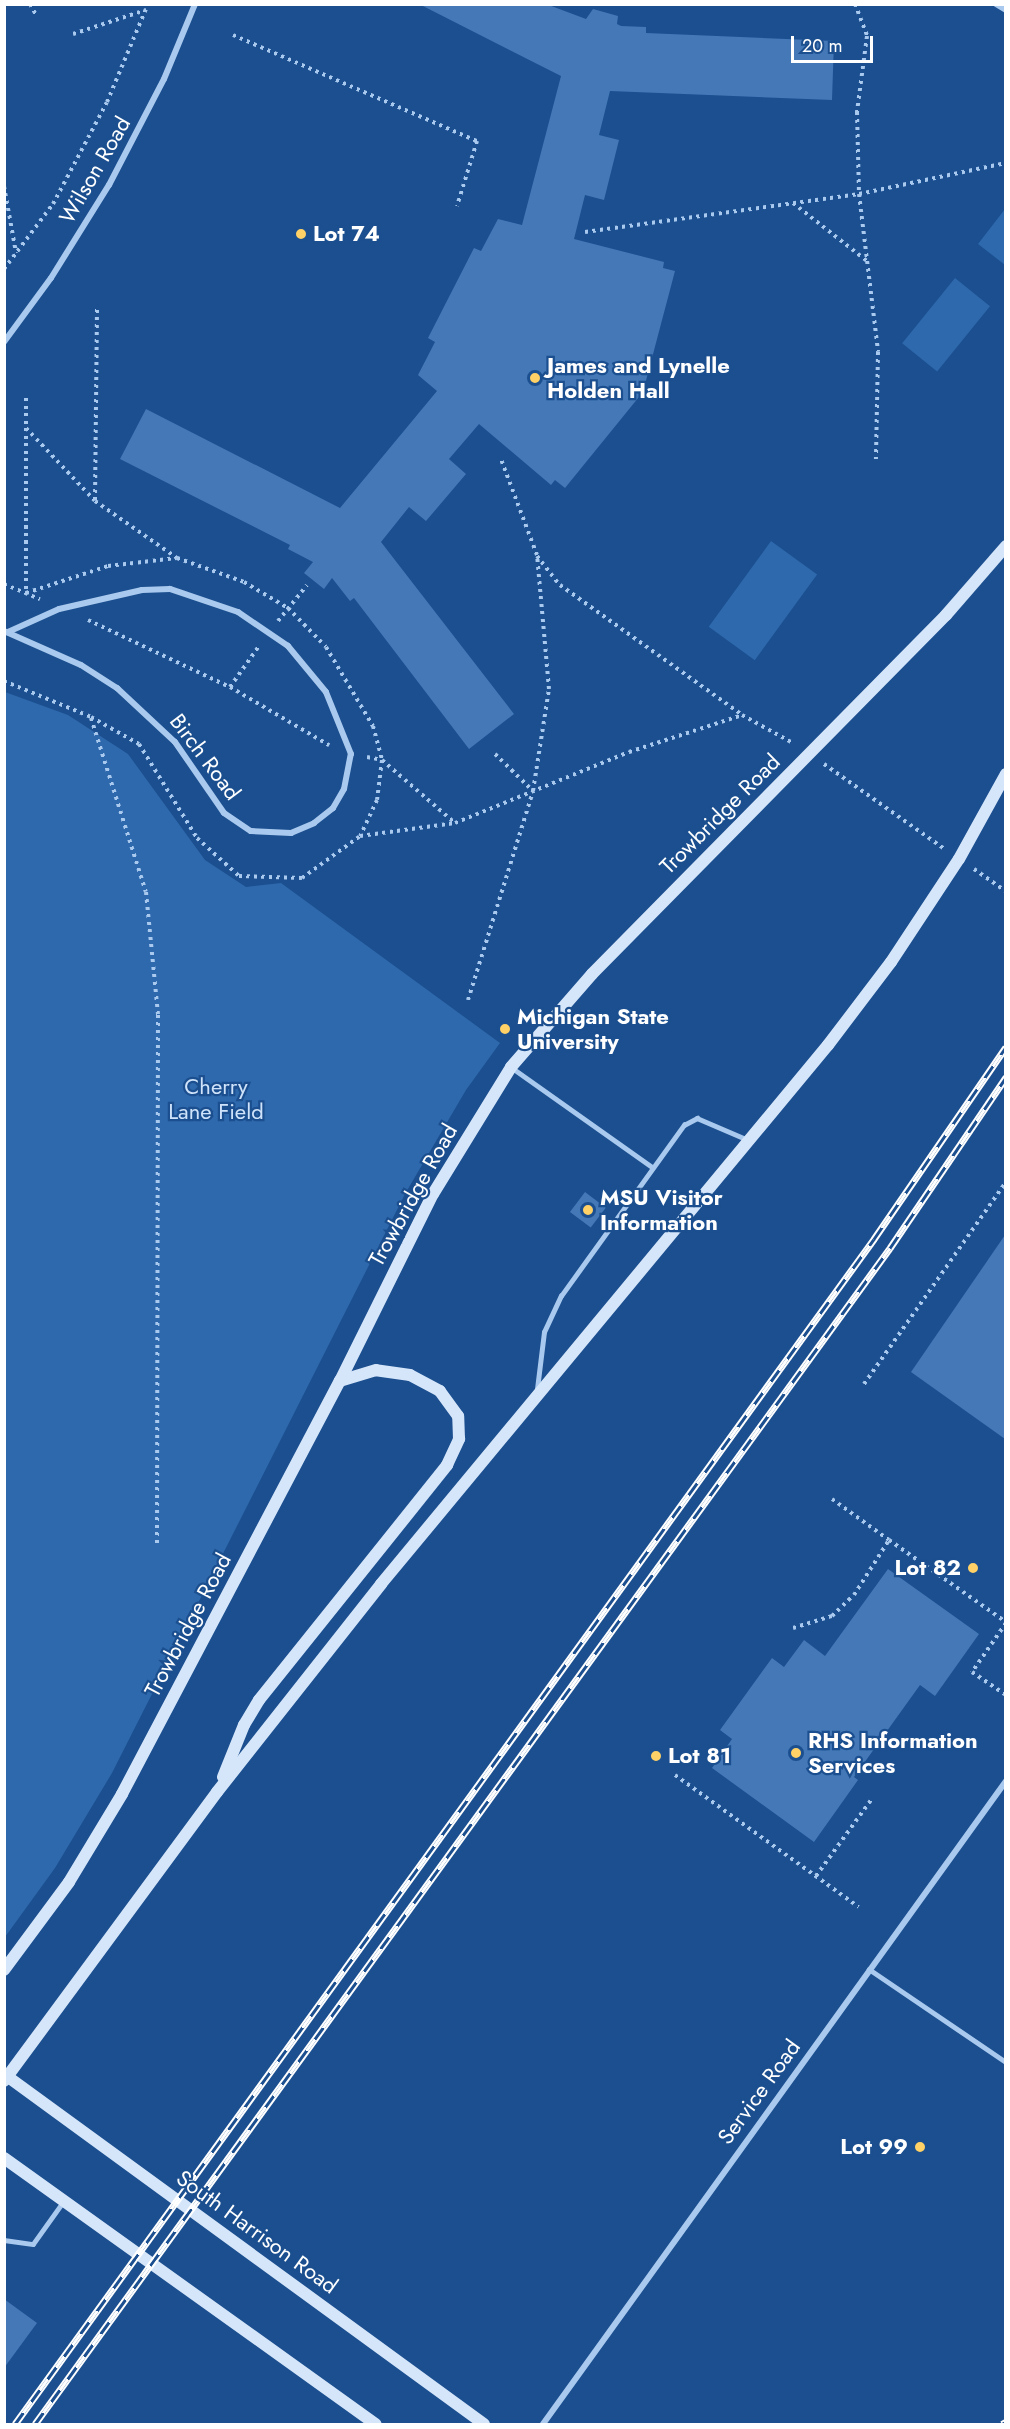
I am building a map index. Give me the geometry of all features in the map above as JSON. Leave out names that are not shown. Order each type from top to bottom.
[{"type":"street","name":"Wilson Road","points":[[4,342],[51,278],[110,185],[164,79],[195,4]]},
{"type":"street","points":[[996,4],[1005,10]]},
{"type":"street","name":"Trowbridge Road","points":[[4,1970],[58,1898],[117,1803],[340,1381],[433,1194],[511,1067],[591,974],[946,615],[1005,546]]},
{"type":"street","name":"Birch Road","points":[[170,589],[238,612],[270,632],[304,664],[326,692],[351,754],[344,789],[333,808],[314,823],[291,832],[251,831],[224,813],[175,742],[117,688],[81,665],[6,632],[63,608],[142,590],[170,589]]},
{"type":"street","points":[[6,2077],[217,1792],[537,1395],[884,971],[959,859],[1005,774]]},
{"type":"street","points":[[217,1792],[244,1725],[260,1700],[447,1465],[459,1439],[458,1416],[440,1391],[410,1375],[376,1370],[340,1381]]},
{"type":"street","name":"Service Road","points":[[543,2424],[1005,1781]]},
{"type":"street","name":"South Harrison Road","points":[[6,2077],[484,2424]]},
{"type":"street","points":[[4,2158],[375,2424]]},
{"type":"lane","points":[[511,1067],[652,1167]]},
{"type":"lane","points":[[537,1395],[544,1332],[561,1296],[684,1125],[697,1118],[748,1140]]},
{"type":"lane","points":[[869,1969],[1005,2062]]},
{"type":"lane","points":[[4,2240],[33,2244],[64,2200]]},
{"type":"path","points":[[30,4],[36,15]]},
{"type":"path","points":[[4,270],[53,204],[122,71],[148,4]]},
{"type":"path","points":[[855,4],[867,36],[857,112],[859,194],[878,352],[876,459]]},
{"type":"path","points":[[73,34],[146,10]]},
{"type":"path","points":[[233,35],[477,141],[457,206]]},
{"type":"path","points":[[585,232],[859,194],[1005,163]]},
{"type":"path","points":[[4,186],[16,254]]},
{"type":"path","points":[[792,203],[867,261]]},
{"type":"path","points":[[96,501],[97,305]]},
{"type":"path","points":[[26,398],[26,592]]},
{"type":"path","points":[[26,428],[96,501],[177,558]]},
{"type":"path","points":[[468,1000],[533,791],[549,689],[537,555],[501,459]]},
{"type":"path","points":[[537,555],[560,585],[742,715],[810,754],[1005,891]]},
{"type":"path","points":[[4,584],[63,608],[230,687],[351,754],[382,760],[455,823]]},
{"type":"path","points":[[4,681],[91,717],[139,744],[197,838],[239,876],[302,878],[360,836],[455,823],[629,752],[742,715]]},
{"type":"path","points":[[91,717],[146,892],[158,1016],[157,1545]]},
{"type":"path","points":[[495,754],[533,791]]},
{"type":"path","points":[[864,1384],[1005,1182]]},
{"type":"path","points":[[832,1499],[1005,1622],[972,1672],[1005,1695]]},
{"type":"path","points":[[793,1628],[832,1616],[854,1594],[889,1540]]},
{"type":"path","points":[[675,1774],[859,1907]]},
{"type":"path","points":[[816,1876],[871,1800]]},
{"type":"green space","points":[[1005,209],[1005,265],[978,244]]},
{"type":"green space","points":[[955,278],[990,306],[937,372],[902,343]]},
{"type":"green space","points":[[771,541],[817,575],[755,660],[709,627]]},
{"type":"green space","name":"Cherry Lane Field","points":[[5,692],[68,715],[128,754],[205,860],[246,887],[281,883],[500,1043],[466,1090],[405,1194],[112,1773],[55,1868],[5,1937]]},
{"type":"building","name":"James and Lynelle Holden Hall","points":[[419,4],[546,4],[586,19],[593,9],[618,16],[617,24],[646,27],[646,33],[834,41],[832,100],[610,91],[599,135],[619,140],[604,200],[585,195],[574,239],[664,262],[663,268],[675,271],[643,392],[565,488],[555,480],[551,485],[479,424],[449,459],[466,474],[426,521],[409,507],[381,542],[514,714],[469,749],[354,598],[350,601],[332,578],[324,589],[304,573],[313,562],[288,549],[290,545],[120,459],[146,409],[340,508],[437,391],[418,375],[435,342],[428,338],[474,248],[481,251],[498,219],[522,225],[561,76]]},
{"type":"building","name":"MSU Visitor Information","points":[[585,1192],[606,1208],[591,1228],[570,1212]]},
{"type":"building","points":[[1005,1235],[1005,1439],[911,1372]]},
{"type":"building","name":"RHS Information Services","points":[[888,1569],[979,1634],[935,1696],[920,1685],[854,1777],[858,1780],[814,1842],[712,1768],[732,1739],[720,1730],[772,1658],[784,1667],[804,1640],[825,1656]]},
{"type":"building","points":[[4,2299],[37,2323],[4,2368]]},
{"type":"railway","points":[[15,2424],[874,1239],[1006,1047]]},
{"type":"railway","points":[[35,2424],[890,1248],[1006,1077]]},
{"type":"railway","points":[[1002,2424],[1006,2422]]},
{"type":"place","name":"Lot 74","points":[[301,234]]},
{"type":"place","name":"James and Lynelle Holden Hall","points":[[535,378]]},
{"type":"place","name":"Michigan State University","points":[[505,1029]]},
{"type":"place","name":"MSU Visitor Information","points":[[588,1210]]},
{"type":"place","name":"Lot 82","points":[[973,1568]]},
{"type":"place","name":"RHS Information Services","points":[[796,1753]]},
{"type":"place","name":"Lot 81","points":[[656,1756]]},
{"type":"place","name":"Lot 99","points":[[920,2147]]}]
